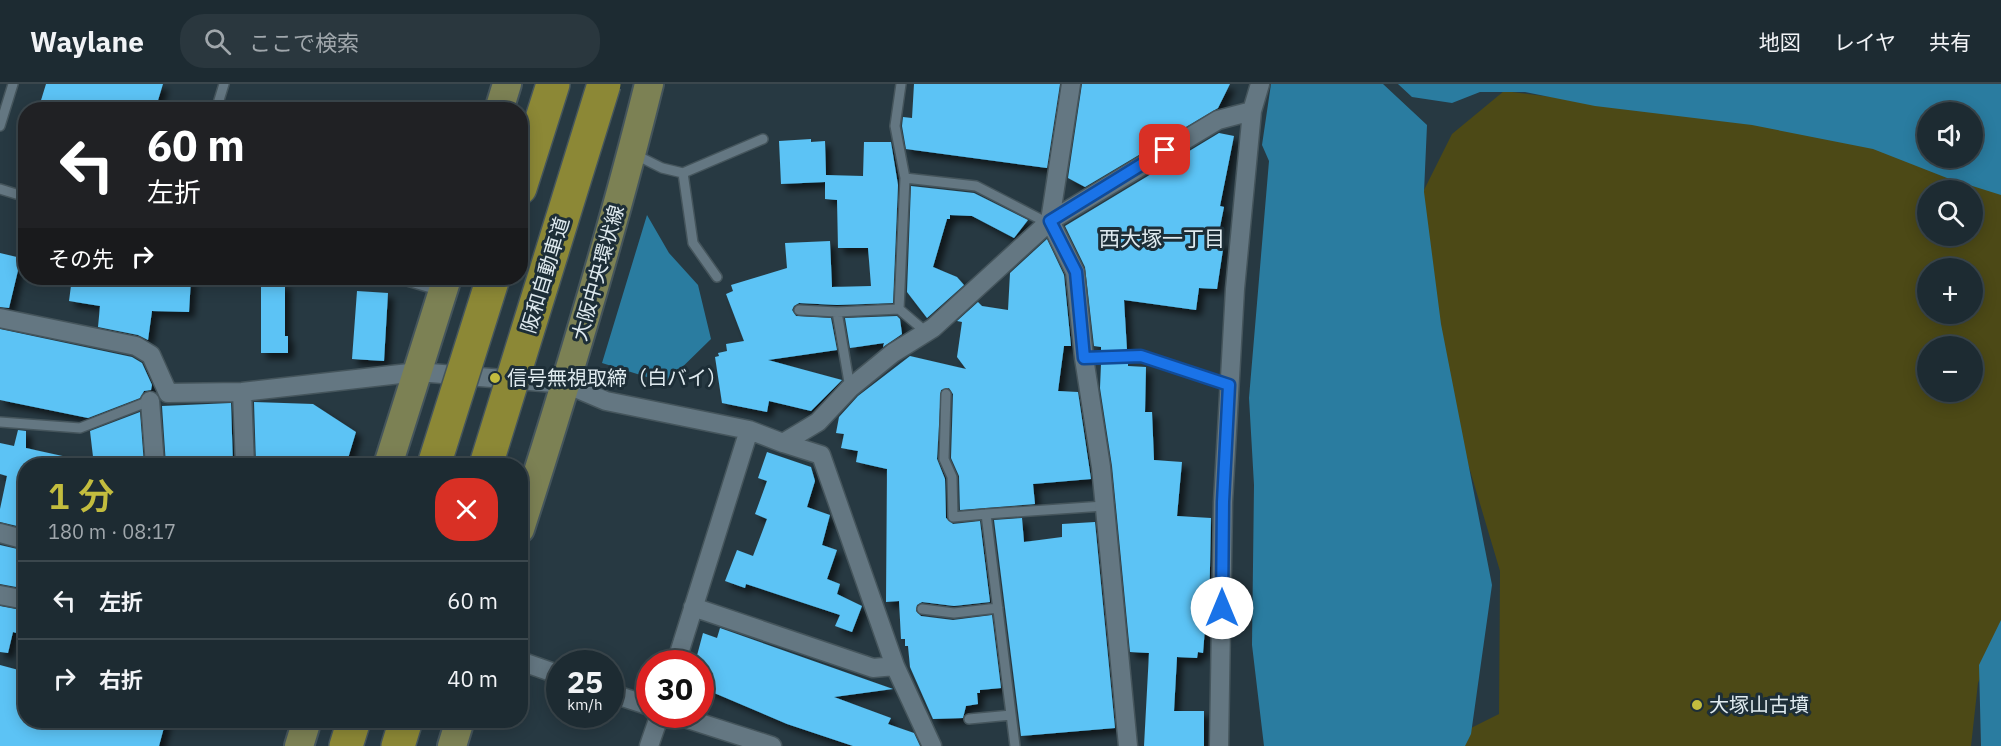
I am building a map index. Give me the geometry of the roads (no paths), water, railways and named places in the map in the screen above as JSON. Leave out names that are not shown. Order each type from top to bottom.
[{"type":"highway","points":[[528,163],[553,84]]},
{"type":"highway","name":"阪和自動車道","points":[[488,458],[604,84]]},
{"type":"highway","points":[[436,458],[491,285]]},
{"type":"highway","points":[[346,746],[352,728]]},
{"type":"highway","points":[[398,746],[404,728]]},
{"type":"main road","points":[[499,102],[501,84]]},
{"type":"main road","points":[[501,102],[507,84]]},
{"type":"main road","name":"大阪中央環状線","points":[[528,504],[631,164],[648,84]]},
{"type":"main road","points":[[631,164],[663,84]]},
{"type":"main road","points":[[390,458],[445,285]]},
{"type":"main road","points":[[299,746],[305,728]]},
{"type":"main road","points":[[452,746],[458,728]]},
{"type":"street","points":[[1071,84],[1050,221],[1076,272],[1084,358],[1104,506],[1128,746]]},
{"type":"street","points":[[1219,746],[1223,502],[1229,385],[1235,289],[1252,111],[1260,84]]},
{"type":"street","points":[[783,443],[818,422],[850,388],[893,353],[926,332],[1050,221],[1218,120],[1252,111]]},
{"type":"street","points":[[0,318],[136,346],[151,355],[168,393],[242,392],[418,372],[566,384],[606,400],[748,430],[821,455],[895,666],[932,746]]},
{"type":"street","points":[[242,392],[244,458]]},
{"type":"street","points":[[150,400],[154,458]]},
{"type":"street","points":[[680,650],[748,430]]},
{"type":"street","points":[[0,533],[18,538]]},
{"type":"street","points":[[0,595],[18,598]]},
{"type":"street","points":[[693,607],[873,668],[895,666]]},
{"type":"street","points":[[528,664],[546,670]]},
{"type":"street","points":[[714,727],[772,746]]},
{"type":"street","points":[[649,746],[655,728]]},
{"type":"lane","points":[[0,126],[13,84]]},
{"type":"lane","points":[[218,102],[224,84]]},
{"type":"lane","points":[[898,309],[905,178],[895,126],[900,84]]},
{"type":"lane","points":[[631,164],[683,173],[763,139]]},
{"type":"lane","points":[[683,173],[693,243],[717,277]]},
{"type":"lane","points":[[905,178],[976,186],[1040,219],[1050,221]]},
{"type":"lane","points":[[0,189],[18,195]]},
{"type":"lane","points":[[799,310],[837,312],[898,309],[926,332]]},
{"type":"lane","points":[[837,312],[850,388]]},
{"type":"lane","points":[[1084,358],[1141,356],[1229,385]]},
{"type":"lane","points":[[0,422],[80,428],[168,393]]},
{"type":"lane","points":[[946,394],[944,459],[952,477],[953,517],[1104,506]]},
{"type":"lane","points":[[986,514],[1015,746]]},
{"type":"lane","points":[[922,609],[954,613],[998,608]]},
{"type":"lane","points":[[969,719],[1011,714]]},
{"type":"water","points":[[1271,84],[1383,84],[1427,125],[1424,192],[1441,324],[1492,585],[1471,734],[1465,746],[1264,746],[1252,645],[1254,485],[1249,398],[1269,161],[1262,145]]},
{"type":"water","points":[[1398,84],[2001,84],[2001,195],[1983,189],[1983,180],[1953,180],[1921,168],[1983,168],[1983,102],[1917,102],[1917,166],[1873,149],[1752,125],[1595,106],[1525,92],[1480,92],[1452,103],[1412,97]]},
{"type":"water","points":[[647,215],[669,253],[698,285],[711,339],[666,383],[602,363]]},
{"type":"water","points":[[2001,620],[2001,746],[1981,746],[1979,665]]},
{"type":"place","name":"信号無視取締（白バイ）","points":[[495,378]]},
{"type":"place","name":"大塚山古墳","points":[[1697,705]]},
{"type":"district","name":"西大塚一丁目","points":[[1162,239]]}]
